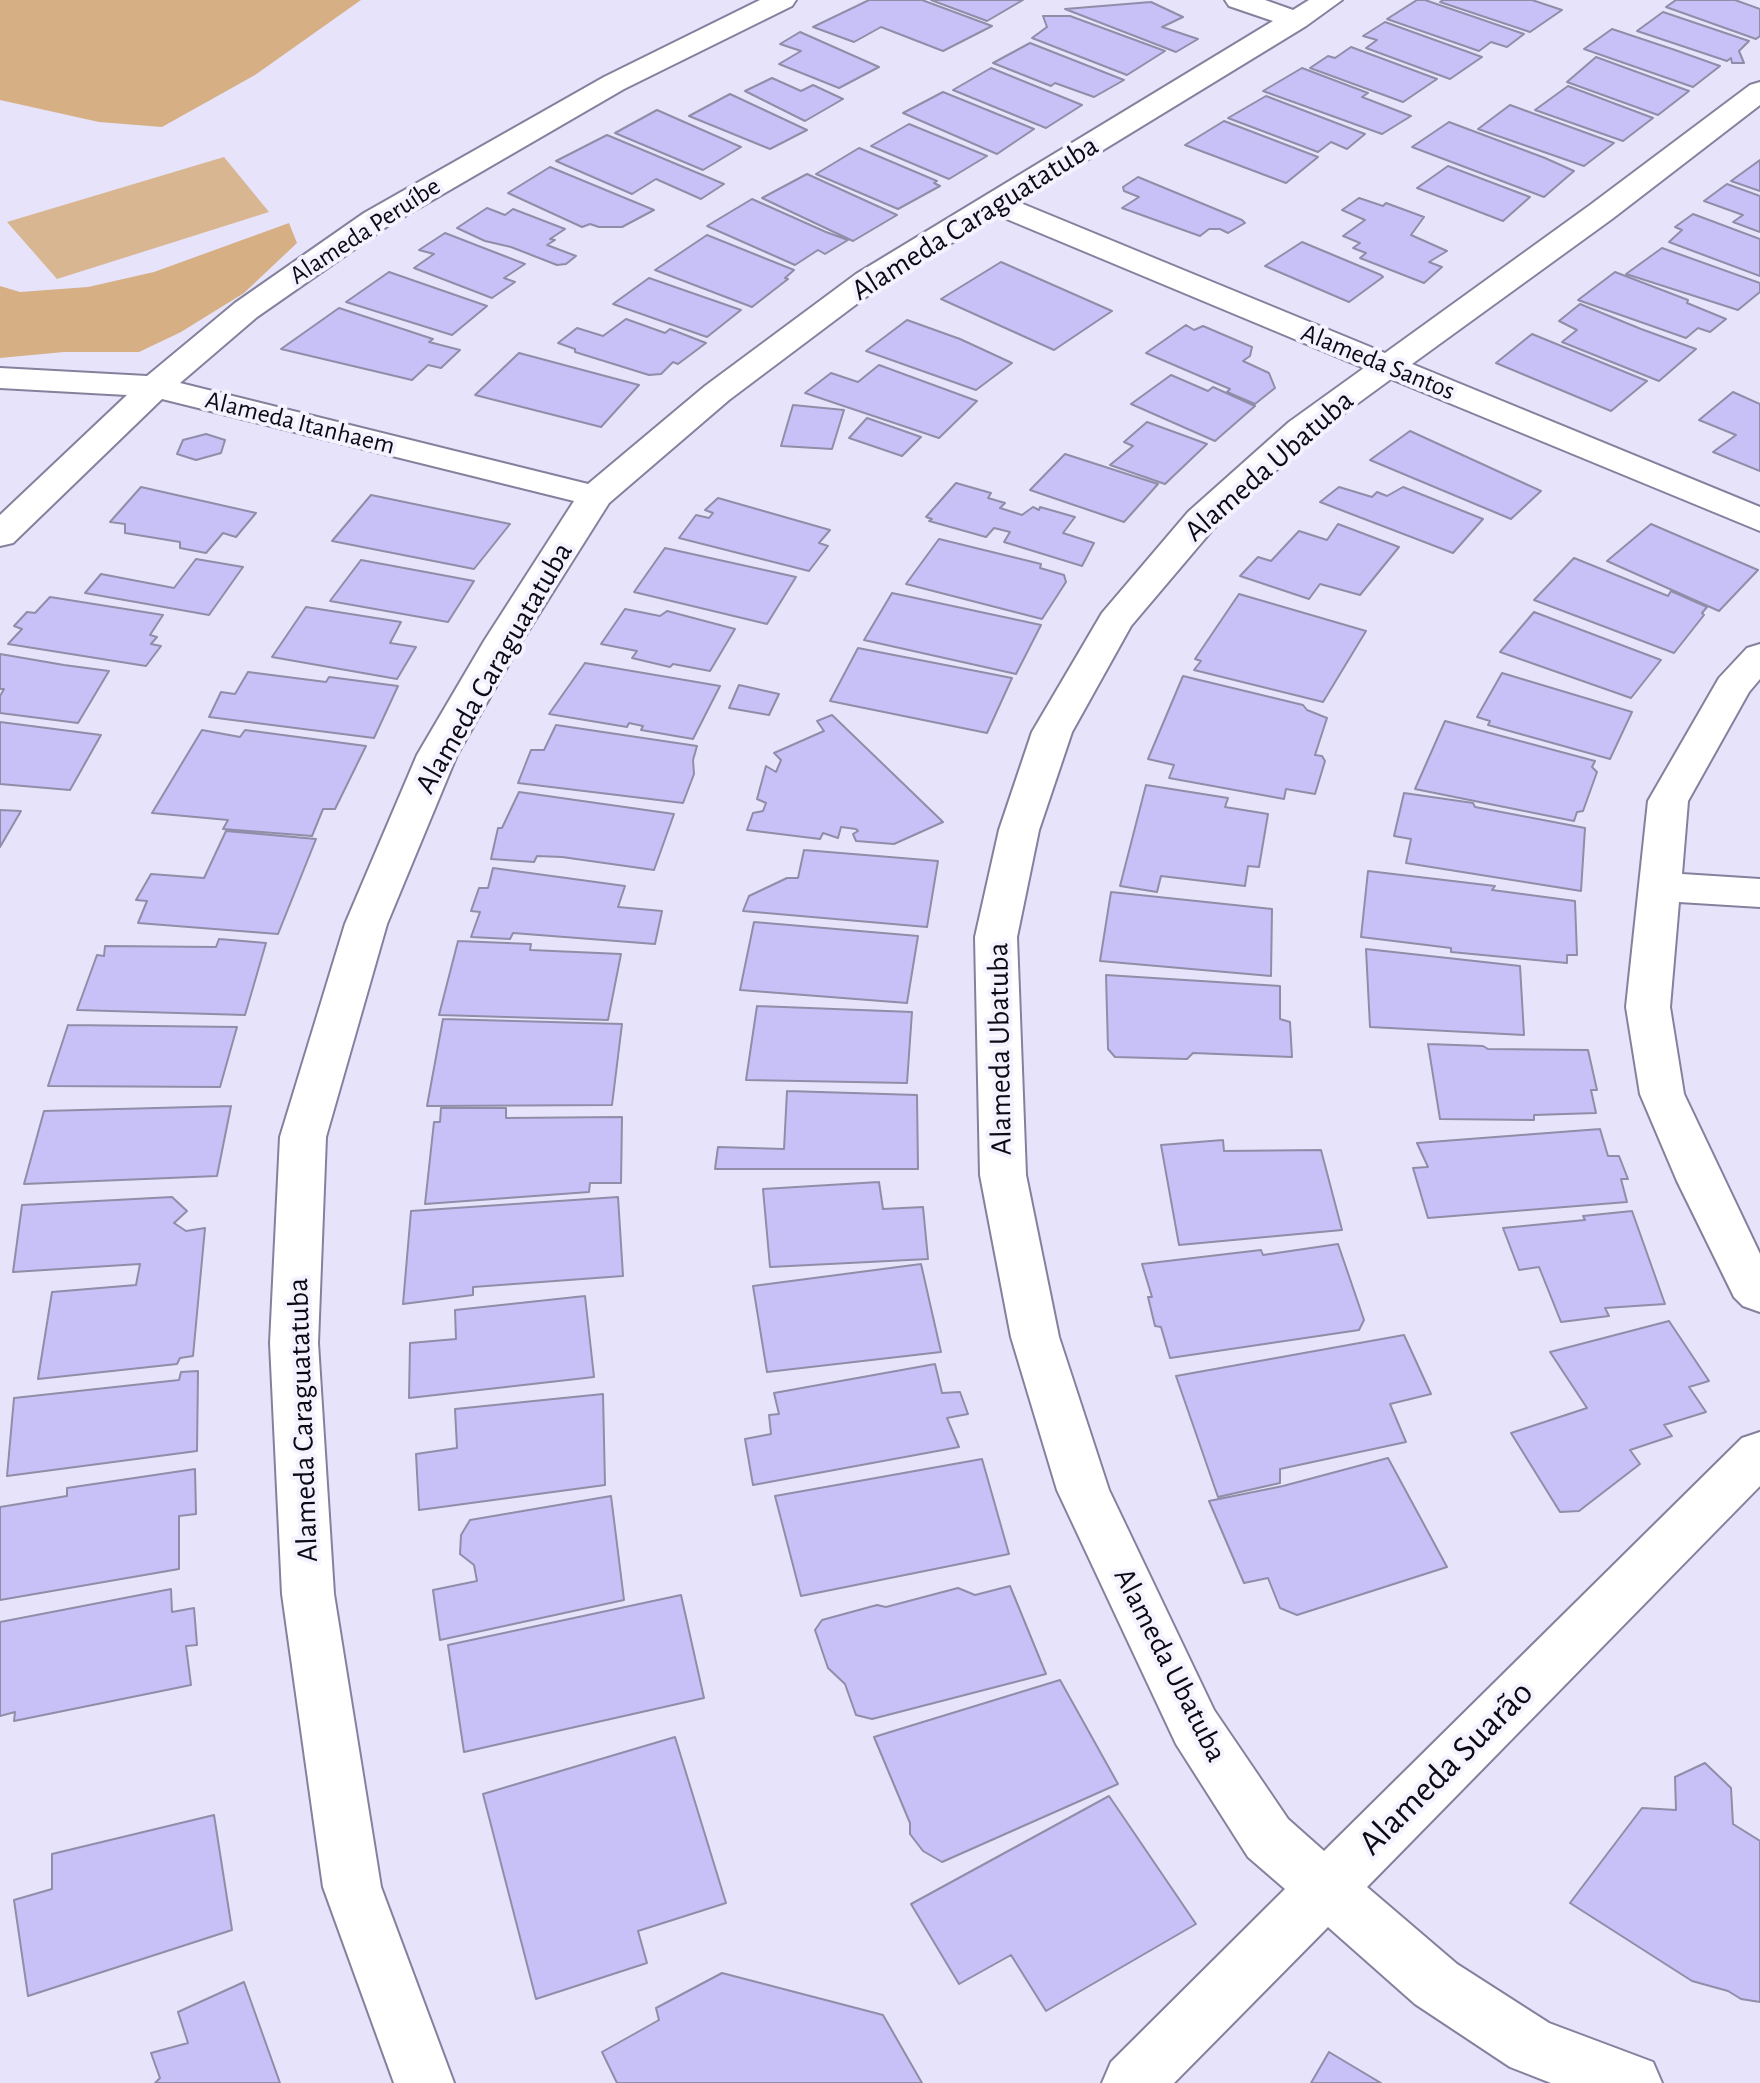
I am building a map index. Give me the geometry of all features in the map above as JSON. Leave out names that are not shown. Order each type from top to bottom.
[{"type":"street","name":"Alameda Peruíbe","points":[[0,535],[155,387],[246,310],[375,220],[614,83],[782,0]]},
{"type":"street","points":[[1239,0],[1312,10]]},
{"type":"street","name":"Alameda Caraguatatuba","points":[[424,2083],[352,1887],[308,1594],[294,1343],[303,1137],[366,924],[437,755],[503,641],[595,496],[717,393],[867,281],[1312,10]]},
{"type":"street","name":"Alameda Ubatuba","points":[[1632,2083],[1531,2046],[1436,1984],[1268,1838],[1195,1727],[1083,1490],[1035,1337],[1003,1175],[996,937],[1019,830],[1052,732],[1115,621],[1201,520],[1301,429],[1601,212],[1760,91]]},
{"type":"street","name":"Alameda Santos","points":[[997,204],[1760,520]]},
{"type":"street","name":"Alameda Itanhaem","points":[[0,378],[155,387],[595,496]]},
{"type":"street","points":[[1760,656],[1733,686],[1668,801],[1648,1007],[1662,1094],[1713,1207],[1751,1284],[1760,1293]]},
{"type":"street","points":[[1659,887],[1760,893]]},
{"type":"street","name":"Alameda Suarão","points":[[1132,2083],[1760,1453]]},
{"type":"shaded area","points":[[0,0],[361,0],[255,75],[162,127],[99,122],[0,100]]},
{"type":"shaded area","points":[[224,157],[269,212],[57,279],[7,222]]},
{"type":"shaded area","points":[[289,223],[297,243],[244,293],[181,332],[139,352],[64,352],[0,358],[0,286],[20,292],[88,287],[154,272]]},
{"type":"building","points":[[869,0],[922,0],[992,26],[943,51],[881,27],[854,42],[813,27]]},
{"type":"building","points":[[931,0],[1023,0],[987,21]]},
{"type":"building","points":[[1417,0],[1425,0],[1524,34],[1507,47],[1491,42],[1479,51],[1387,19]]},
{"type":"building","points":[[1532,0],[1562,10],[1530,32],[1440,2]]},
{"type":"building","points":[[1676,0],[1735,0],[1760,9],[1760,36],[1756,39],[1666,7]]},
{"type":"building","points":[[1151,2],[1183,17],[1162,27],[1198,39],[1176,52],[1065,9]]},
{"type":"building","points":[[1663,12],[1749,41],[1739,51],[1744,63],[1732,63],[1731,58],[1727,61],[1637,31]]},
{"type":"building","points":[[1043,16],[1070,16],[1165,51],[1127,75],[1032,38],[1047,27]]},
{"type":"building","points":[[1385,22],[1482,57],[1450,79],[1366,48],[1377,40],[1363,36]]},
{"type":"building","points":[[1612,29],[1720,66],[1693,87],[1584,49]]},
{"type":"building","points":[[800,32],[879,67],[839,88],[779,64],[801,51],[780,44]]},
{"type":"building","points":[[1030,43],[1124,80],[1094,97],[1055,83],[1051,86],[993,63]]},
{"type":"building","points":[[1351,47],[1437,79],[1403,102],[1310,68],[1328,56],[1335,58]]},
{"type":"building","points":[[1596,57],[1689,91],[1658,115],[1567,82]]},
{"type":"building","points":[[991,68],[1082,105],[1046,128],[953,90]]},
{"type":"building","points":[[1302,68],[1368,93],[1362,97],[1411,116],[1382,134],[1263,91]]},
{"type":"building","points":[[772,78],[801,91],[813,85],[843,99],[805,121],[745,91]]},
{"type":"building","points":[[1568,86],[1653,118],[1623,141],[1535,110]]},
{"type":"building","points":[[943,92],[1034,129],[997,154],[903,113]]},
{"type":"building","points":[[730,94],[807,130],[770,149],[689,116]]},
{"type":"building","points":[[1266,96],[1365,134],[1347,149],[1331,142],[1318,152],[1228,118]]},
{"type":"building","points":[[1510,105],[1614,143],[1584,166],[1478,129]]},
{"type":"building","points":[[657,110],[741,147],[703,170],[615,133]]},
{"type":"building","points":[[1224,121],[1318,157],[1286,183],[1185,145]]},
{"type":"building","points":[[1449,122],[1574,171],[1544,197],[1412,147]]},
{"type":"building","points":[[909,124],[987,156],[949,179],[871,146]]},
{"type":"building","points":[[607,135],[724,184],[701,199],[656,179],[632,194],[556,161]]},
{"type":"building","points":[[859,148],[937,181],[934,183],[940,186],[898,209],[816,174]]},
{"type":"building","points":[[1760,160],[1760,191],[1731,181]]},
{"type":"building","points":[[1448,166],[1530,197],[1503,221],[1417,188]]},
{"type":"building","points":[[550,167],[654,210],[622,227],[590,224],[582,227],[508,193]]},
{"type":"building","points":[[807,174],[897,215],[853,241],[762,198]]},
{"type":"building","points":[[1138,177],[1245,223],[1228,233],[1209,229],[1200,236],[1122,208],[1139,197],[1124,191],[1123,187]]},
{"type":"building","points":[[1727,184],[1760,196],[1760,232],[1733,222],[1743,215],[1704,201]]},
{"type":"building","points":[[1359,198],[1383,206],[1386,203],[1424,217],[1411,235],[1447,251],[1429,262],[1442,267],[1424,283],[1360,258],[1366,253],[1353,248],[1360,243],[1343,236],[1365,220],[1342,210]]},
{"type":"building","points":[[752,199],[848,240],[825,254],[818,250],[795,265],[707,226]]},
{"type":"building","points":[[487,208],[505,215],[513,209],[565,229],[550,239],[555,240],[547,245],[576,256],[566,264],[557,265],[511,247],[485,241],[457,228]]},
{"type":"building","points":[[1693,214],[1760,239],[1760,276],[1669,242],[1682,230],[1675,227]]},
{"type":"building","points":[[445,233],[525,264],[504,278],[515,282],[492,298],[414,268],[434,254],[419,250]]},
{"type":"building","points":[[707,235],[794,270],[785,278],[788,279],[752,307],[655,270]]},
{"type":"building","points":[[1302,242],[1383,277],[1349,302],[1265,266]]},
{"type":"building","points":[[1662,248],[1760,283],[1760,292],[1738,310],[1626,274]]},
{"type":"building","points":[[1001,262],[1112,311],[1054,350],[941,299]]},
{"type":"building","points":[[389,272],[487,306],[452,335],[346,302]]},
{"type":"building","points":[[1615,272],[1688,300],[1687,303],[1726,319],[1710,332],[1698,328],[1686,338],[1578,300]]},
{"type":"building","points":[[649,278],[741,310],[707,337],[613,304]]},
{"type":"building","points":[[1580,304],[1696,349],[1659,381],[1562,342],[1577,330],[1559,321]]},
{"type":"building","points":[[339,308],[433,339],[429,342],[460,350],[441,368],[428,365],[412,380],[281,349]]},
{"type":"building","points":[[626,319],[665,333],[670,329],[706,343],[678,364],[673,362],[661,374],[649,375],[575,352],[575,349],[558,343],[577,328],[603,336]]},
{"type":"building","points":[[907,320],[960,339],[1012,363],[976,390],[866,351]]},
{"type":"building","points":[[1186,325],[1194,330],[1203,326],[1252,347],[1250,356],[1243,361],[1269,373],[1275,388],[1255,404],[1227,392],[1230,389],[1146,353]]},
{"type":"building","points":[[1532,334],[1647,381],[1611,411],[1496,363]]},
{"type":"building","points":[[519,353],[639,385],[601,427],[475,395]]},
{"type":"building","points":[[879,365],[977,401],[939,438],[805,393],[831,373],[858,382]]},
{"type":"building","points":[[1171,375],[1208,391],[1213,387],[1255,406],[1215,441],[1131,404]]},
{"type":"building","points":[[1733,392],[1760,404],[1760,471],[1713,452],[1736,435],[1699,420]]},
{"type":"building","points":[[793,405],[844,410],[832,449],[781,446]]},
{"type":"building","points":[[867,418],[921,437],[902,456],[849,438]]},
{"type":"building","points":[[1147,422],[1207,444],[1165,484],[1110,465],[1133,446],[1124,442]]},
{"type":"building","points":[[1410,431],[1541,491],[1511,519],[1370,460]]},
{"type":"building","points":[[206,434],[225,440],[221,453],[196,460],[177,454],[183,440]]},
{"type":"building","points":[[1065,454],[1158,484],[1124,522],[1030,490]]},
{"type":"building","points":[[956,483],[991,493],[988,498],[1005,503],[1000,508],[1022,515],[1033,507],[1039,510],[1040,507],[1075,517],[1063,533],[1094,543],[1082,566],[1004,542],[1010,532],[994,528],[986,537],[929,521],[932,519],[926,517]]},
{"type":"building","points":[[141,487],[256,513],[236,537],[223,533],[206,553],[180,548],[180,542],[125,533],[125,524],[110,522]]},
{"type":"building","points":[[1339,487],[1372,497],[1377,492],[1387,496],[1403,487],[1483,519],[1453,553],[1320,502]]},
{"type":"building","points":[[371,495],[510,524],[474,569],[332,541]]},
{"type":"building","points":[[718,498],[830,530],[819,543],[828,546],[809,571],[679,538],[696,515],[709,518],[713,513],[705,510]]},
{"type":"building","points":[[1338,524],[1399,547],[1360,595],[1320,584],[1309,599],[1240,576],[1258,557],[1271,561],[1299,531],[1327,540]]},
{"type":"building","points":[[1651,524],[1758,570],[1719,611],[1607,561]]},
{"type":"building","points":[[939,539],[1041,564],[1040,568],[1064,575],[1066,582],[1042,619],[906,584]]},
{"type":"building","points":[[665,548],[796,577],[767,624],[634,592]]},
{"type":"building","points":[[1574,558],[1668,596],[1671,591],[1707,607],[1702,613],[1704,615],[1674,653],[1534,600]]},
{"type":"building","points":[[196,559],[243,567],[209,615],[85,593],[101,574],[174,588]]},
{"type":"building","points":[[361,560],[474,581],[448,622],[330,601]]},
{"type":"building","points":[[892,593],[1041,625],[1016,674],[864,640]]},
{"type":"building","points":[[1239,594],[1366,631],[1323,702],[1194,670],[1201,661],[1195,659]]},
{"type":"building","points":[[50,597],[163,615],[150,635],[157,637],[151,644],[161,646],[146,666],[8,644],[22,629],[14,626],[27,612],[35,613]]},
{"type":"building","points":[[306,607],[401,622],[390,643],[416,647],[397,679],[272,657]]},
{"type":"building","points":[[625,609],[660,616],[667,611],[735,629],[710,671],[673,664],[670,667],[632,658],[637,651],[601,644]]},
{"type":"building","points":[[1534,612],[1661,660],[1631,698],[1500,652]]},
{"type":"building","points":[[858,648],[1012,678],[987,733],[830,701]]},
{"type":"building","points":[[0,654],[109,671],[78,723],[0,713],[0,696],[4,689],[0,689]]},
{"type":"building","points":[[585,663],[720,686],[693,739],[641,730],[643,726],[629,723],[627,727],[549,714]]},
{"type":"building","points":[[248,672],[326,682],[329,677],[398,686],[374,738],[209,717],[221,692],[235,694]]},
{"type":"building","points":[[1502,673],[1632,712],[1610,759],[1488,725],[1490,721],[1477,717]]},
{"type":"building","points":[[1183,676],[1303,705],[1307,710],[1327,718],[1315,755],[1322,756],[1325,761],[1315,794],[1286,789],[1284,799],[1169,778],[1174,765],[1148,759]]},
{"type":"building","points":[[739,685],[779,694],[769,715],[729,708]]},
{"type":"building","points":[[832,715],[943,822],[894,844],[856,841],[853,834],[858,831],[856,829],[841,827],[838,838],[823,833],[820,839],[747,830],[753,813],[763,811],[766,803],[757,799],[766,766],[776,772],[781,760],[774,753],[824,731],[817,721]]},
{"type":"building","points":[[1445,721],[1595,761],[1592,767],[1597,772],[1583,811],[1577,812],[1574,821],[1415,789]]},
{"type":"building","points":[[0,722],[101,735],[70,790],[0,784]]},
{"type":"building","points":[[556,725],[697,746],[693,760],[694,774],[683,803],[518,783],[531,750],[544,750]]},
{"type":"building","points":[[202,730],[240,737],[245,730],[366,746],[335,809],[323,809],[312,836],[223,829],[228,820],[152,813]]},
{"type":"building","points":[[1146,785],[1228,798],[1225,807],[1268,814],[1259,867],[1248,866],[1245,886],[1161,876],[1157,892],[1120,886]]},
{"type":"building","points":[[519,792],[674,814],[654,870],[562,857],[537,856],[534,862],[491,859],[498,828],[502,828]]},
{"type":"building","points":[[1404,793],[1473,803],[1475,807],[1585,828],[1581,891],[1406,863],[1411,839],[1394,836]]},
{"type":"building","points":[[0,810],[21,811],[0,847]]},
{"type":"building","points":[[226,831],[316,839],[278,934],[138,923],[147,901],[136,900],[151,874],[204,878]]},
{"type":"building","points":[[804,850],[938,861],[927,927],[743,911],[749,896],[787,878],[798,878]]},
{"type":"building","points":[[493,868],[625,886],[618,907],[662,911],[655,944],[513,933],[510,939],[471,937],[480,912],[471,911],[479,888],[488,888]]},
{"type":"building","points":[[1368,871],[1495,886],[1492,890],[1575,901],[1577,955],[1567,955],[1567,963],[1451,952],[1451,948],[1361,937]]},
{"type":"building","points":[[1111,892],[1272,909],[1271,976],[1100,961]]},
{"type":"building","points":[[754,922],[918,936],[907,1003],[740,990]]},
{"type":"building","points":[[219,939],[266,943],[245,1015],[77,1010],[97,955],[104,956],[105,946],[216,947]]},
{"type":"building","points":[[458,941],[531,944],[530,950],[621,954],[608,1020],[439,1015]]},
{"type":"building","points":[[1366,949],[1520,966],[1524,1035],[1370,1027]]},
{"type":"building","points":[[1106,975],[1280,986],[1280,1019],[1290,1022],[1292,1057],[1193,1053],[1187,1059],[1115,1057],[1108,1049]]},
{"type":"building","points":[[757,1006],[912,1012],[907,1083],[746,1080]]},
{"type":"building","points":[[443,1019],[622,1024],[612,1105],[427,1106]]},
{"type":"building","points":[[68,1025],[237,1027],[220,1087],[48,1086]]},
{"type":"building","points":[[1428,1044],[1483,1046],[1488,1049],[1588,1050],[1597,1090],[1591,1090],[1596,1113],[1534,1115],[1534,1120],[1440,1119]]},
{"type":"building","points":[[787,1091],[917,1095],[918,1169],[715,1169],[718,1147],[784,1149]]},
{"type":"building","points":[[231,1106],[217,1176],[24,1184],[44,1111]]},
{"type":"building","points":[[441,1108],[506,1108],[506,1118],[622,1117],[621,1183],[590,1183],[589,1192],[425,1204],[434,1122],[440,1122]]},
{"type":"building","points":[[1600,1129],[1608,1156],[1619,1156],[1628,1179],[1621,1179],[1627,1202],[1428,1218],[1413,1168],[1428,1167],[1417,1143]]},
{"type":"building","points":[[1223,1140],[1224,1151],[1321,1150],[1342,1230],[1179,1245],[1161,1145]]},
{"type":"building","points":[[879,1182],[883,1209],[923,1207],[928,1259],[770,1267],[763,1189]]},
{"type":"building","points":[[172,1197],[187,1211],[174,1223],[186,1231],[205,1228],[193,1356],[180,1358],[177,1364],[38,1379],[52,1292],[136,1285],[140,1264],[13,1272],[22,1205]]},
{"type":"building","points":[[618,1197],[623,1276],[473,1287],[473,1295],[403,1304],[411,1211]]},
{"type":"building","points":[[1632,1211],[1665,1304],[1605,1308],[1609,1316],[1561,1322],[1539,1267],[1519,1270],[1503,1228],[1585,1220],[1583,1216]]},
{"type":"building","points":[[1338,1244],[1364,1320],[1359,1330],[1170,1358],[1161,1327],[1155,1326],[1148,1297],[1152,1297],[1142,1264],[1261,1250],[1263,1255]]},
{"type":"building","points":[[921,1264],[941,1352],[767,1372],[753,1286]]},
{"type":"building","points":[[585,1296],[594,1377],[409,1398],[410,1343],[456,1339],[455,1310]]},
{"type":"building","points":[[1669,1321],[1709,1381],[1689,1387],[1706,1412],[1664,1425],[1672,1436],[1630,1450],[1640,1464],[1579,1511],[1560,1512],[1511,1433],[1587,1408],[1550,1352]]},
{"type":"building","points":[[1404,1335],[1431,1394],[1390,1404],[1406,1442],[1280,1469],[1280,1483],[1218,1497],[1176,1376]]},
{"type":"building","points":[[935,1364],[942,1393],[960,1392],[968,1414],[947,1418],[959,1447],[753,1485],[745,1439],[771,1434],[769,1415],[779,1414],[774,1393]]},
{"type":"building","points":[[198,1371],[197,1451],[7,1476],[14,1398],[179,1380],[181,1372]]},
{"type":"building","points":[[603,1394],[605,1485],[419,1510],[416,1454],[457,1448],[455,1409]]},
{"type":"building","points":[[1388,1458],[1447,1567],[1297,1615],[1280,1608],[1268,1578],[1244,1583],[1209,1501],[1283,1486]]},
{"type":"building","points":[[982,1459],[1009,1554],[801,1596],[775,1496]]},
{"type":"building","points":[[195,1469],[196,1514],[179,1516],[179,1569],[0,1600],[0,1507],[67,1496],[67,1488]]},
{"type":"building","points":[[611,1496],[624,1600],[440,1640],[433,1590],[477,1581],[474,1565],[460,1554],[461,1535],[470,1520]]},
{"type":"building","points":[[1010,1586],[1046,1674],[872,1719],[856,1715],[845,1684],[828,1668],[815,1630],[822,1620],[958,1588],[975,1595]]},
{"type":"building","points":[[171,1589],[172,1612],[194,1608],[197,1645],[186,1646],[191,1685],[14,1721],[15,1712],[0,1716],[0,1622]]},
{"type":"building","points":[[681,1595],[704,1698],[464,1752],[448,1645]]},
{"type":"building","points":[[1060,1680],[1118,1784],[942,1862],[923,1851],[910,1834],[910,1823],[874,1737]]},
{"type":"building","points":[[675,1737],[726,1903],[638,1931],[647,1963],[536,1999],[483,1794]]},
{"type":"building","points":[[1705,1763],[1731,1788],[1733,1824],[1760,1841],[1760,2002],[1741,1999],[1728,1991],[1692,1981],[1570,1903],[1642,1808],[1676,1810],[1675,1777]]},
{"type":"building","points":[[1109,1796],[1196,1924],[1046,2011],[1011,1955],[959,1984],[911,1904]]},
{"type":"building","points":[[214,1815],[232,1930],[28,1996],[14,1900],[52,1889],[52,1854]]},
{"type":"building","points":[[722,1973],[883,2015],[922,2083],[617,2083],[602,2052],[659,2020],[656,2008]]},
{"type":"building","points":[[244,1982],[280,2083],[155,2083],[160,2078],[151,2053],[188,2043],[178,2012]]},
{"type":"building","points":[[1329,2052],[1381,2083],[1311,2083]]}]
